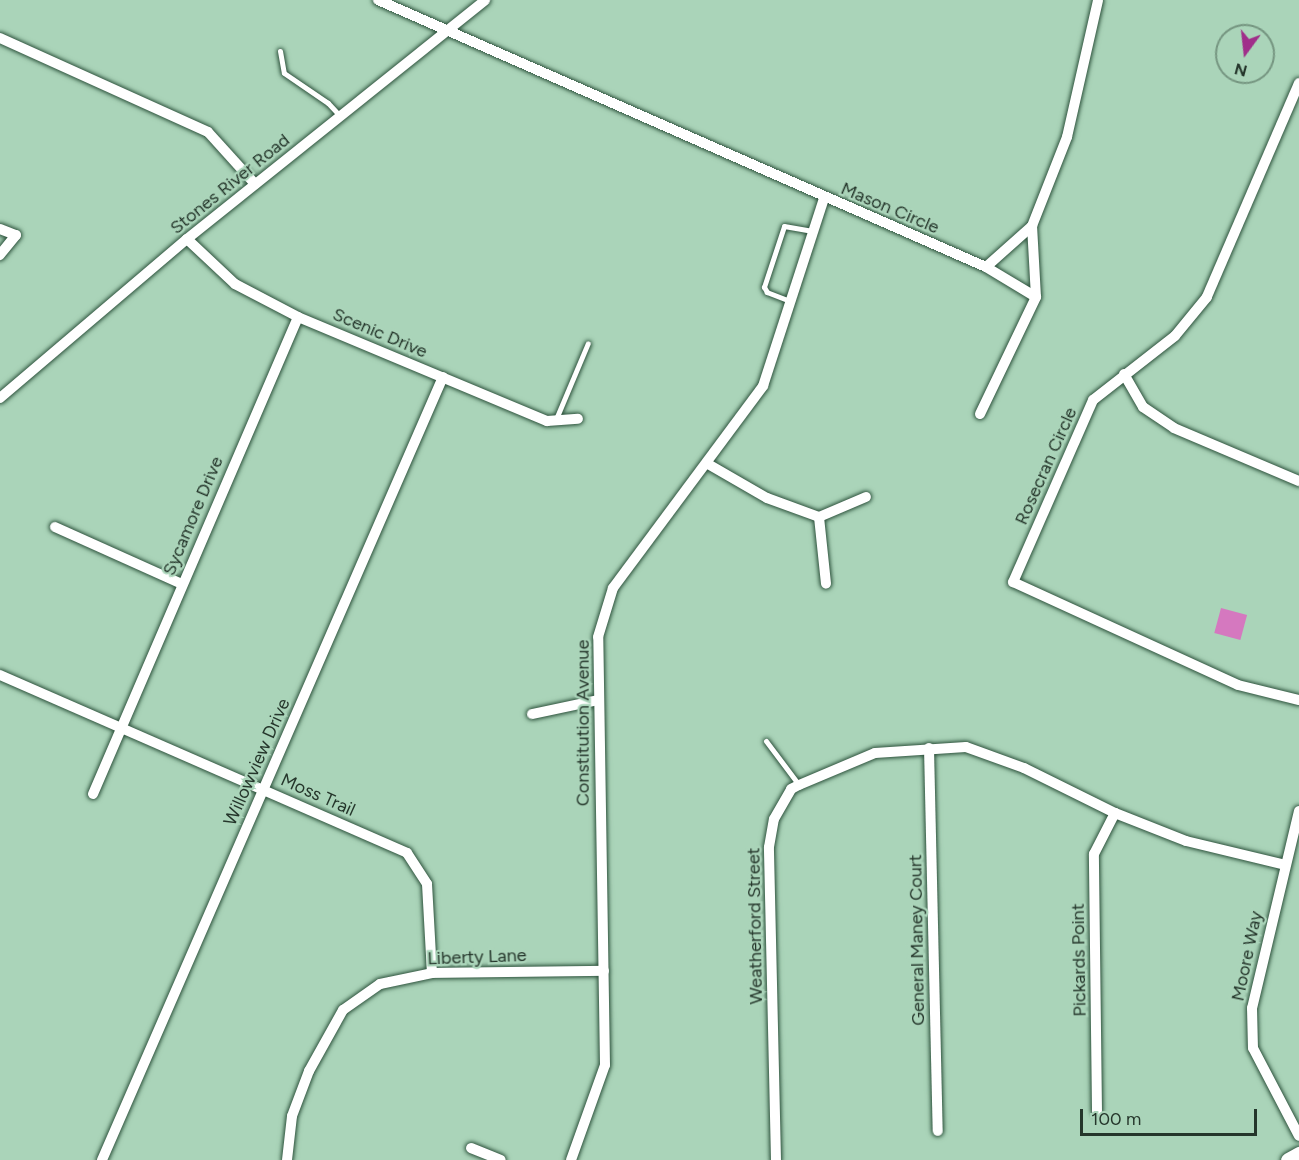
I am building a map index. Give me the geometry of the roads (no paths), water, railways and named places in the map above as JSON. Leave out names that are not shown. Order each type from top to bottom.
[{"type":"main road","points":[[1288,1160],[1299,1154]]},
{"type":"street","name":"Mason Circle","points":[[378,0],[824,198],[986,267],[1036,297]]},
{"type":"street","name":"Stones River Road","points":[[0,398],[187,239],[485,0]]},
{"type":"street","points":[[981,414],[1036,297],[1032,226],[1067,137],[1098,0]]},
{"type":"street","points":[[0,38],[208,132],[255,184]]},
{"type":"street","name":"Rosecran Circle","points":[[1299,83],[1207,297],[1174,336],[1093,400],[1013,582],[1238,685],[1299,700]]},
{"type":"street","name":"Constitution Avenue","points":[[571,1160],[605,1065],[598,637],[612,588],[708,464],[763,386],[824,198]]},
{"type":"street","points":[[986,267],[1032,226]]},
{"type":"street","points":[[0,229],[16,236],[0,255]]},
{"type":"street","name":"Scenic Drive","points":[[187,239],[235,284],[298,317],[547,422],[578,419]]},
{"type":"street","name":"Sycamore Drive","points":[[93,794],[298,317]]},
{"type":"street","points":[[1124,374],[1143,407],[1174,428],[1299,481]]},
{"type":"street","name":"Willowview Drive","points":[[102,1160],[443,377]]},
{"type":"street","points":[[708,464],[767,498],[819,517],[866,496]]},
{"type":"street","points":[[819,517],[826,584]]},
{"type":"street","points":[[56,527],[182,584]]},
{"type":"street","name":"Moss Trail","points":[[0,675],[407,853],[427,884],[432,973]]},
{"type":"street","points":[[532,714],[598,700]]},
{"type":"street","name":"Weatherford Street","points":[[776,1160],[769,847],[774,819],[791,789],[875,753],[929,748],[976,751],[1024,768],[1115,813],[1186,841],[1285,865]]},
{"type":"street","name":"General Maney Court","points":[[929,748],[938,1131]]},
{"type":"street","name":"Moore Way","points":[[1299,811],[1252,1008],[1253,1047],[1299,1136]]},
{"type":"street","name":"Pickards Point","points":[[1097,1111],[1094,854],[1115,813]]},
{"type":"street","name":"Liberty Lane","points":[[287,1160],[292,1116],[309,1071],[343,1010],[380,984],[432,973],[604,971]]},
{"type":"street","points":[[471,1148],[501,1160]]},
{"type":"lane","points":[[280,51],[284,73],[328,103],[340,116]]},
{"type":"lane","points":[[790,301],[766,292],[764,287],[784,226],[813,231]]},
{"type":"lane","points":[[556,421],[588,343]]},
{"type":"lane","points":[[766,741],[799,785]]}]
